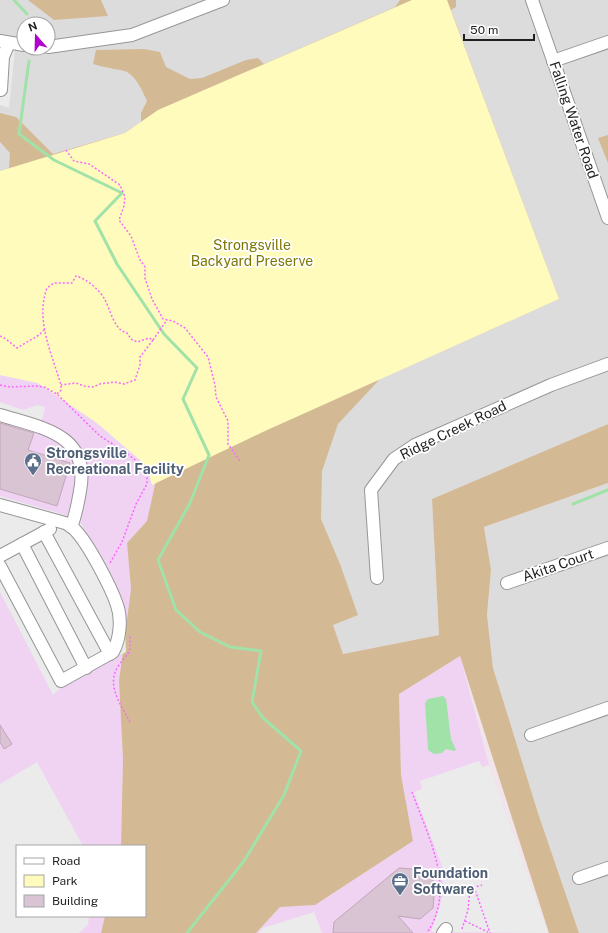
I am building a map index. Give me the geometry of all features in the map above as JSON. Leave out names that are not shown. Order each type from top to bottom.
[{"type":"street","points":[[56,46],[132,35],[208,3],[223,0]]},
{"type":"street","name":"Falling Water Road","points":[[532,0],[608,215]]},
{"type":"street","points":[[0,90],[1,58],[4,42],[16,44]]},
{"type":"street","points":[[553,61],[608,42]]},
{"type":"street","name":"Ridge Creek Road","points":[[377,578],[371,490],[394,459],[415,445],[551,385],[608,364]]},
{"type":"street","points":[[0,415],[41,427],[59,436],[77,453],[81,462],[82,476],[78,504],[67,525],[44,532],[0,556]]},
{"type":"street","points":[[0,505],[67,525],[83,539],[118,605],[118,644],[113,652],[61,681],[0,566]]},
{"type":"street","points":[[44,532],[110,654]]},
{"type":"street","points":[[22,544],[86,668]]},
{"type":"street","name":"Akita Court","points":[[507,583],[608,548]]},
{"type":"street","points":[[531,735],[608,708]]},
{"type":"street","points":[[580,878],[608,868]]},
{"type":"path","points":[[66,150],[75,162],[89,164],[120,185],[124,197],[124,206],[119,220],[131,236],[144,267],[146,283],[152,299],[163,319],[166,321],[173,321],[185,328],[208,357],[217,400],[228,421],[228,444],[240,461]]},
{"type":"path","points":[[57,394],[61,390],[61,385],[45,329],[42,311],[46,290],[54,283],[72,283],[76,276],[99,291],[110,314],[122,332],[127,333],[131,339],[137,342],[149,338],[154,339]]},
{"type":"path","points":[[61,385],[78,383],[88,387],[114,382],[126,383],[135,380],[138,375],[140,357],[166,321]]},
{"type":"path","points":[[0,336],[6,339],[15,348],[30,341],[45,329]]},
{"type":"path","points":[[0,386],[44,387],[57,394],[100,436],[138,461],[147,473],[148,484],[136,504],[122,542],[110,560],[110,564]]},
{"type":"path","points":[[130,629],[129,654],[119,665],[113,683],[116,696],[130,722]]},
{"type":"path","points":[[412,792],[438,865],[441,887],[438,909],[427,933]]},
{"type":"path","points":[[461,888],[470,888],[482,885]]},
{"type":"path","points":[[441,887],[450,887]]},
{"type":"path","points":[[474,887],[490,933]]},
{"type":"path","points":[[462,928],[469,902],[470,888]]},
{"type":"path","points":[[465,921],[490,933]]},
{"type":"shaded area","points":[[0,0],[412,0],[158,110],[125,133],[0,171]]},
{"type":"shaded area","points":[[447,0],[608,0],[608,424],[432,499],[439,635],[343,654],[265,431],[559,299]]},
{"type":"shaded area","points":[[0,47],[15,49],[9,108],[0,105]]},
{"type":"shaded area","points":[[0,375],[38,383],[97,423],[147,466],[152,485],[158,482],[147,521],[127,543],[131,589],[119,681],[123,759],[121,845],[16,845],[16,917],[105,917],[101,933],[0,933]]},
{"type":"shaded area","points":[[0,402],[23,410],[37,405],[45,407],[39,434],[0,422]]},
{"type":"shaded area","points":[[608,483],[608,933],[579,933],[538,813],[493,668],[487,615],[491,570],[484,527]]},
{"type":"shaded area","points":[[0,496],[62,514],[81,523],[124,604],[126,652],[59,689],[53,695],[0,592]]},
{"type":"shaded area","points":[[460,656],[489,765],[548,933],[256,933],[280,907],[315,905],[413,841],[401,775],[399,694]]},
{"type":"shaded area","points":[[443,696],[446,699],[451,739],[456,750],[446,749],[442,753],[434,754],[428,750],[425,703],[428,699]]},
{"type":"shaded area","points":[[479,761],[482,767],[489,765],[548,933],[431,932],[444,892],[450,892],[452,885],[443,884],[443,869],[414,792],[422,789],[420,781]]},
{"type":"shaded area","points":[[37,762],[82,845],[16,845],[16,917],[89,917],[88,925],[79,933],[0,933],[0,784]]},
{"type":"shaded area","points":[[314,912],[322,933],[259,933],[263,928]]},
{"type":"green space","points":[[28,0],[101,0],[108,16],[56,20],[56,16],[49,16]]},
{"type":"green space","points":[[400,0],[456,0],[456,7],[451,10],[559,299],[380,379],[338,424],[322,471],[321,519],[340,564],[358,615],[333,625],[343,654],[439,635],[432,499],[608,424],[608,483],[484,527],[491,570],[487,615],[493,668],[538,813],[579,933],[549,933],[460,656],[399,694],[401,775],[413,841],[315,905],[280,907],[256,933],[101,933],[105,917],[146,917],[146,845],[121,845],[123,759],[119,681],[131,589],[127,543],[147,521],[162,453],[0,171],[9,168],[10,153],[0,142],[0,113],[16,117],[53,154],[125,133],[141,122],[141,113],[147,101],[139,85],[127,72],[93,64],[96,50],[144,49],[160,52],[166,67],[190,79],[202,78],[246,60],[258,58],[264,64],[395,7]]},
{"type":"green space","name":"Strongsville Backyard Preserve","points":[[412,0],[447,0],[559,299],[265,431],[152,485],[147,466],[97,423],[38,383],[0,375],[0,171],[125,133],[158,110]]},
{"type":"green space","points":[[608,135],[608,163],[598,138]]},
{"type":"building","name":"Strongsville Recreational Facility","points":[[0,423],[34,433],[28,450],[70,463],[57,506],[0,489]]},
{"type":"building","points":[[0,725],[12,744],[4,749],[0,742]]},
{"type":"building","name":"Foundation Software","points":[[399,868],[424,870],[435,883],[433,908],[420,919],[398,916],[413,933],[333,933],[334,922]]},
{"type":"waterway","points":[[14,0],[27,14]]},
{"type":"waterway","points":[[29,61],[19,134],[54,160],[122,193],[95,221],[117,264],[164,334],[197,368],[183,399],[209,455],[190,503],[158,560],[176,610],[200,632],[230,647],[261,651],[252,702],[263,718],[301,751],[284,795],[244,861],[187,933]]},
{"type":"waterway","points":[[573,504],[608,490]]},
{"type":"place","name":"Strongsville Recreational Facility","points":[[33,476]]},
{"type":"place","name":"Foundation Software","points":[[400,896]]}]
